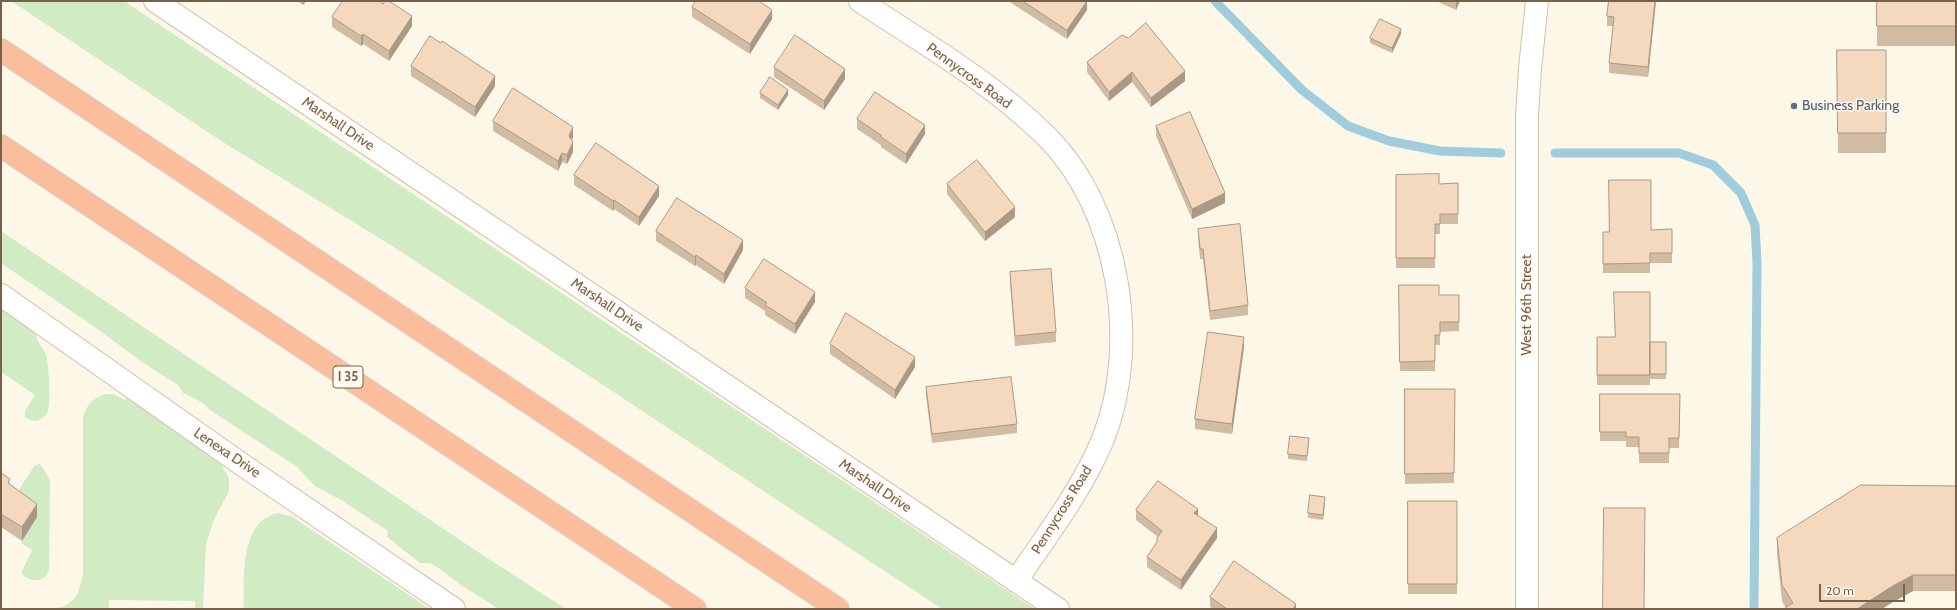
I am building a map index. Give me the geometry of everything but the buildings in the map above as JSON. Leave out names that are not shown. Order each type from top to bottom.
[{"type":"highway","points":[[1,50],[838,609]]},
{"type":"highway","name":"I 35","points":[[1,146],[695,609]]},
{"type":"street","name":"Marshall Drive","points":[[155,1],[1058,609]]},
{"type":"street","name":"Pennycross Road","points":[[860,1],[981,80],[1005,99],[1045,135],[1063,155],[1078,178],[1091,202],[1110,253],[1119,292],[1122,346],[1117,387],[1111,416],[1102,439],[1078,489],[1016,581]]},
{"type":"street","name":"West 96th Street","points":[[1528,609],[1528,115],[1530,69],[1537,1]]},
{"type":"street","name":"Lenexa Drive","points":[[1,295],[248,468],[454,609]]},
{"type":"green space","points":[[11,1],[124,1],[1035,609],[942,609],[397,249],[218,139]]},
{"type":"green space","points":[[1,231],[475,550],[566,609],[499,609],[430,563],[420,563],[387,537],[388,531],[341,500],[315,486],[297,467],[210,410],[203,403],[183,393],[178,385],[145,364],[96,328],[1,263]]},
{"type":"green space","points":[[1,309],[36,333],[37,339],[45,352],[48,367],[49,406],[46,415],[39,420],[35,421],[25,417],[25,411],[35,395],[1,372]]},
{"type":"green space","points":[[106,394],[113,394],[125,400],[129,397],[221,464],[229,478],[229,491],[213,522],[206,544],[203,609],[195,609],[195,601],[109,600],[109,609],[55,609],[68,604],[75,598],[83,574],[83,417],[86,408],[91,402],[97,397]]},
{"type":"green space","points":[[40,464],[50,482],[49,570],[41,579],[33,580],[22,574],[32,550],[21,543],[37,517],[12,500],[35,465]]},
{"type":"green space","points":[[277,513],[291,516],[430,609],[244,609],[244,568],[250,540],[256,528],[265,519]]},
{"type":"waterway","points":[[1215,1],[1302,90],[1348,126],[1389,141],[1440,151],[1501,153]]},
{"type":"waterway","points":[[1555,153],[1679,153],[1713,165],[1741,193],[1755,225],[1757,263],[1754,609]]},
{"type":"place","name":"Business Parking","points":[[1794,106]]}]
